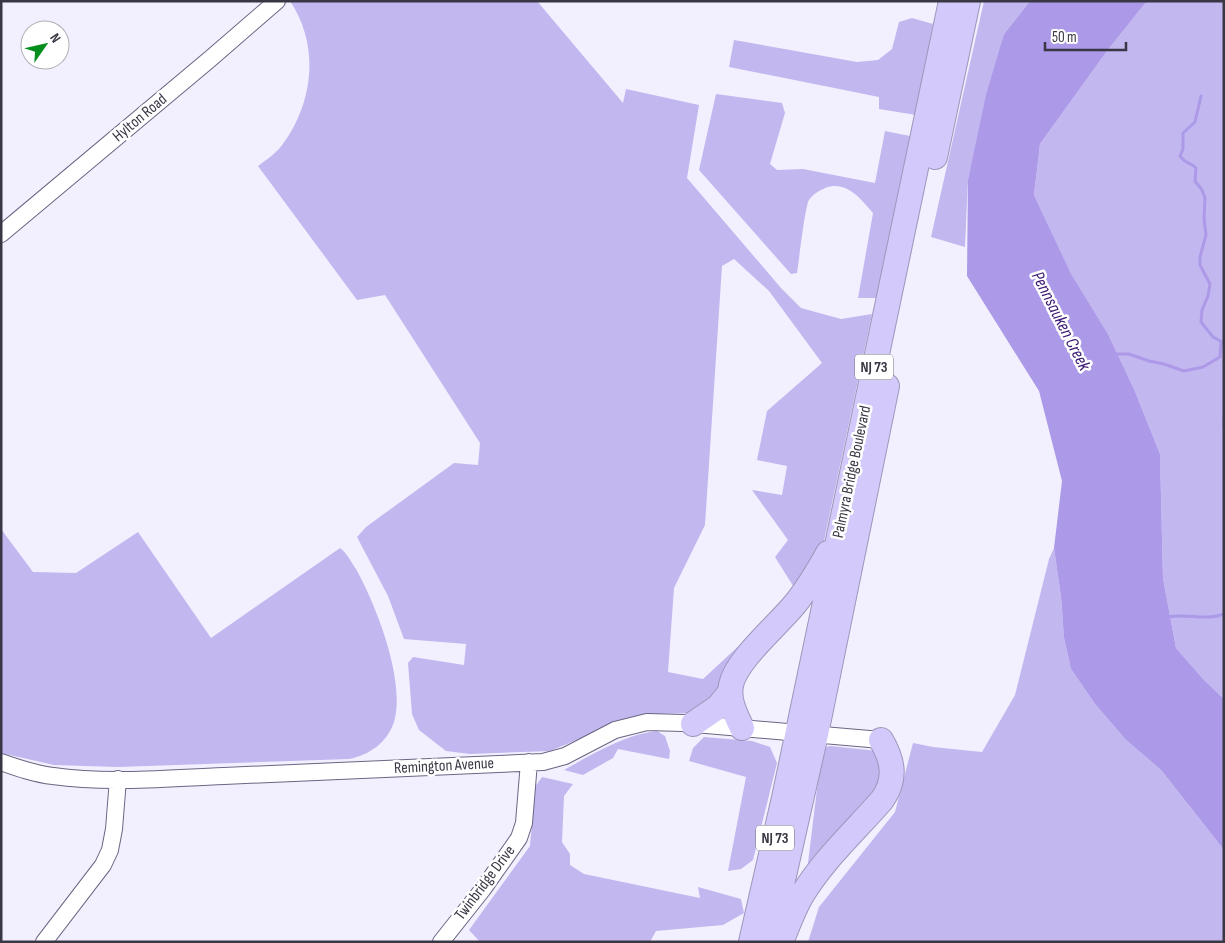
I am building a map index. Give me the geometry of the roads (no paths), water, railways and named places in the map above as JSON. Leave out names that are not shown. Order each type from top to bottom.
[{"type":"highway","name":"Palmyra Bridge Boulevard","points":[[769,942],[807,734],[840,529],[951,1]]},
{"type":"highway","name":"Palmyra Bridge Boulevard","points":[[751,942],[807,734],[885,396],[968,1]]},
{"type":"highway","points":[[742,728],[733,707],[730,692],[731,684],[738,669],[802,595],[813,579],[840,529]]},
{"type":"highway","points":[[693,724],[718,707],[730,692]]},
{"type":"highway","points":[[781,942],[796,906],[809,884],[882,800],[890,788],[893,771],[892,763],[881,740]]},
{"type":"street","name":"Hylton Road","points":[[1,234],[277,1]]},
{"type":"street","name":"Remington Avenue","points":[[1,762],[27,771],[52,776],[118,779],[283,774],[529,762],[554,760],[616,730],[647,722],[693,724],[881,740]]},
{"type":"street","name":"Twinbridge Drive","points":[[441,942],[489,882],[519,838],[524,823],[529,762]]},
{"type":"street","points":[[44,942],[103,865],[110,850],[114,829],[118,779]]},
{"type":"water","name":"Pennsauken Creek","points":[[1030,1],[1147,1],[1107,51],[1040,144],[1034,195],[1071,274],[1108,334],[1134,389],[1160,454],[1163,578],[1176,648],[1204,680],[1224,699],[1224,850],[1161,770],[1126,740],[1095,704],[1071,669],[1064,638],[1061,597],[1054,548],[1062,481],[1039,391],[967,276],[968,180],[986,95],[1004,34]]},
{"type":"waterway","points":[[1201,96],[1195,122],[1183,133],[1183,149],[1180,156],[1184,161],[1196,168],[1195,181],[1205,198],[1204,218],[1206,235],[1200,257],[1200,265],[1210,284],[1208,296],[1202,310],[1201,322],[1213,337],[1224,343]]},
{"type":"waterway","points":[[1114,354],[1129,354],[1184,371],[1203,367],[1220,357],[1221,342]]},
{"type":"waterway","points":[[1224,417],[1224,427]]},
{"type":"waterway","points":[[1168,617],[1210,617],[1224,614]]}]
